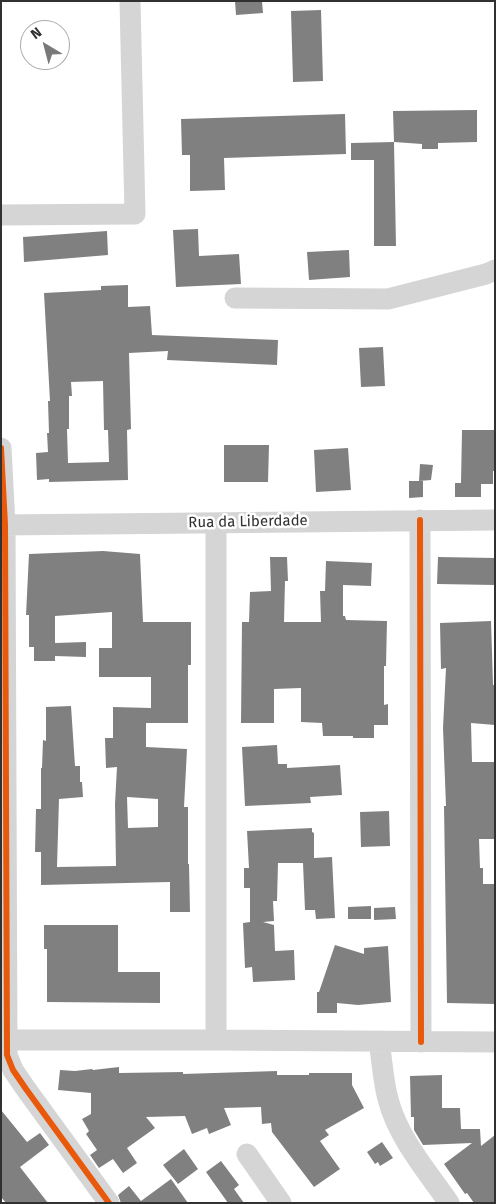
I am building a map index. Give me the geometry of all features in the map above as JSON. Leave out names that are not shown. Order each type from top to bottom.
[{"type":"street","points":[[2,217],[135,214],[130,1]]},
{"type":"street","points":[[235,298],[388,299],[486,274],[495,270]]},
{"type":"street","points":[[1,448],[3,525],[4,1040],[13,1070],[109,1203]]},
{"type":"street","points":[[420,520],[421,1042]]},
{"type":"street","name":"Rua da Liberdade","points":[[3,525],[495,520]]},
{"type":"street","points":[[216,523],[216,1040]]},
{"type":"street","points":[[4,1040],[495,1042]]},
{"type":"street","points":[[379,1041],[388,1099],[395,1119],[405,1140],[449,1203]]},
{"type":"street","points":[[247,1154],[281,1203]]},
{"type":"building","points":[[235,1],[262,1],[263,13],[236,15]]},
{"type":"building","points":[[321,10],[323,81],[293,82],[291,11]]},
{"type":"building","points":[[477,110],[477,142],[438,143],[438,149],[422,149],[422,144],[394,142],[393,111]]},
{"type":"building","points":[[345,114],[346,154],[224,158],[225,190],[190,191],[190,155],[182,155],[181,119]]},
{"type":"building","points":[[394,142],[396,246],[374,246],[374,160],[351,160],[351,143]]},
{"type":"building","points":[[198,229],[199,256],[239,254],[241,284],[176,287],[173,230]]},
{"type":"building","points":[[107,231],[108,255],[24,262],[23,237]]},
{"type":"building","points":[[349,250],[350,277],[309,280],[307,252]]},
{"type":"building","points":[[128,285],[128,307],[150,306],[152,335],[278,340],[277,365],[167,360],[168,351],[129,353],[131,429],[127,430],[128,480],[49,482],[49,479],[37,480],[36,453],[48,452],[47,433],[49,433],[48,401],[50,401],[44,293],[101,290],[101,286]],"holes":[[[103,381],[104,430],[108,430],[109,462],[68,463],[67,429],[69,429],[69,396],[72,396],[71,382]]]},
{"type":"building","points":[[383,347],[385,386],[361,387],[359,348]]},
{"type":"building","points":[[462,430],[495,430],[495,471],[493,471],[493,484],[481,484],[481,497],[455,497],[455,483],[461,483]]},
{"type":"building","points":[[224,445],[269,445],[268,482],[224,482]]},
{"type":"building","points":[[348,448],[351,490],[316,492],[314,450]]},
{"type":"building","points":[[420,464],[433,465],[431,480],[419,481]]},
{"type":"building","points":[[409,481],[423,481],[423,497],[409,498]]},
{"type":"building","points":[[103,551],[140,554],[143,622],[191,622],[191,665],[188,665],[188,723],[146,723],[146,747],[187,749],[184,807],[188,807],[190,912],[170,912],[170,882],[41,885],[41,852],[35,852],[36,809],[41,809],[41,768],[43,740],[46,741],[46,707],[71,706],[75,766],[80,766],[80,782],[82,782],[83,797],[59,799],[57,867],[116,866],[115,804],[117,767],[106,768],[105,738],[113,738],[113,707],[151,708],[151,677],[99,677],[99,648],[112,648],[112,612],[55,616],[55,643],[86,642],[86,657],[55,656],[55,661],[34,661],[34,647],[29,647],[29,615],[26,615],[29,554]],"holes":[[[127,797],[158,799],[158,827],[128,828]]]},
{"type":"building","points":[[270,557],[287,557],[288,581],[285,581],[284,622],[321,622],[320,591],[325,591],[326,561],[372,563],[371,586],[343,585],[343,616],[345,616],[346,620],[387,621],[384,705],[388,704],[388,725],[374,725],[374,738],[323,736],[322,723],[301,722],[301,688],[274,689],[274,723],[241,723],[242,622],[249,622],[250,592],[271,591]]},
{"type":"building","points":[[438,557],[495,558],[495,585],[437,584]]},
{"type":"building","points":[[491,621],[493,685],[495,685],[495,725],[471,723],[472,762],[495,762],[495,839],[479,839],[480,868],[483,868],[483,884],[495,884],[495,1004],[447,1003],[444,806],[446,806],[443,728],[446,668],[441,669],[440,623]]},
{"type":"building","points":[[277,745],[278,764],[287,764],[287,768],[340,765],[342,795],[310,797],[311,803],[245,806],[242,747]]},
{"type":"building","points":[[389,811],[390,846],[361,847],[360,812]]},
{"type":"building","points":[[312,828],[314,833],[314,858],[332,857],[335,918],[316,919],[315,910],[305,910],[303,863],[278,863],[277,901],[273,901],[274,921],[263,922],[274,925],[275,951],[294,950],[295,980],[253,982],[252,967],[245,968],[243,923],[250,922],[250,888],[244,888],[244,868],[249,868],[247,831]]},
{"type":"building","points":[[371,906],[371,919],[348,919],[348,907]]},
{"type":"building","points":[[395,907],[396,919],[374,920],[374,908]]},
{"type":"building","points":[[44,925],[118,925],[118,972],[160,972],[160,1003],[47,1002],[47,949],[44,949]]},
{"type":"building","points":[[335,945],[364,954],[364,948],[388,946],[391,1002],[358,1005],[337,1003],[337,1013],[317,1013],[317,992],[319,992]]},
{"type":"building","points":[[119,1067],[119,1073],[183,1072],[183,1074],[277,1071],[277,1075],[309,1075],[309,1073],[352,1073],[352,1085],[364,1108],[325,1130],[329,1135],[320,1141],[340,1169],[314,1187],[272,1132],[271,1123],[262,1124],[261,1107],[224,1108],[231,1125],[209,1134],[207,1128],[192,1134],[185,1116],[146,1117],[155,1128],[127,1148],[137,1163],[123,1173],[113,1159],[99,1168],[90,1155],[97,1150],[86,1134],[89,1131],[82,1119],[91,1114],[91,1093],[58,1090],[60,1070],[75,1071]]},
{"type":"building","points":[[442,1075],[442,1108],[460,1108],[461,1129],[480,1129],[481,1146],[495,1135],[495,1203],[474,1203],[467,1193],[465,1194],[444,1164],[472,1143],[423,1145],[414,1130],[414,1117],[411,1117],[410,1076]]},
{"type":"building","points":[[1,1110],[27,1142],[40,1133],[49,1145],[20,1167],[48,1203],[6,1203],[1,1197]]},
{"type":"building","points":[[382,1142],[393,1158],[380,1166],[378,1162],[375,1164],[367,1152]]},
{"type":"building","points":[[184,1149],[198,1169],[178,1184],[163,1165]]},
{"type":"building","points":[[221,1161],[239,1185],[234,1189],[244,1203],[228,1203],[206,1172]]},
{"type":"building","points":[[171,1179],[188,1203],[121,1203],[118,1195],[129,1186],[141,1201]]},
{"type":"cycle path","points":[[1,448],[5,525],[7,1055],[13,1070],[26,1089],[109,1203]]},
{"type":"cycle path","points":[[420,520],[421,1042]]}]
